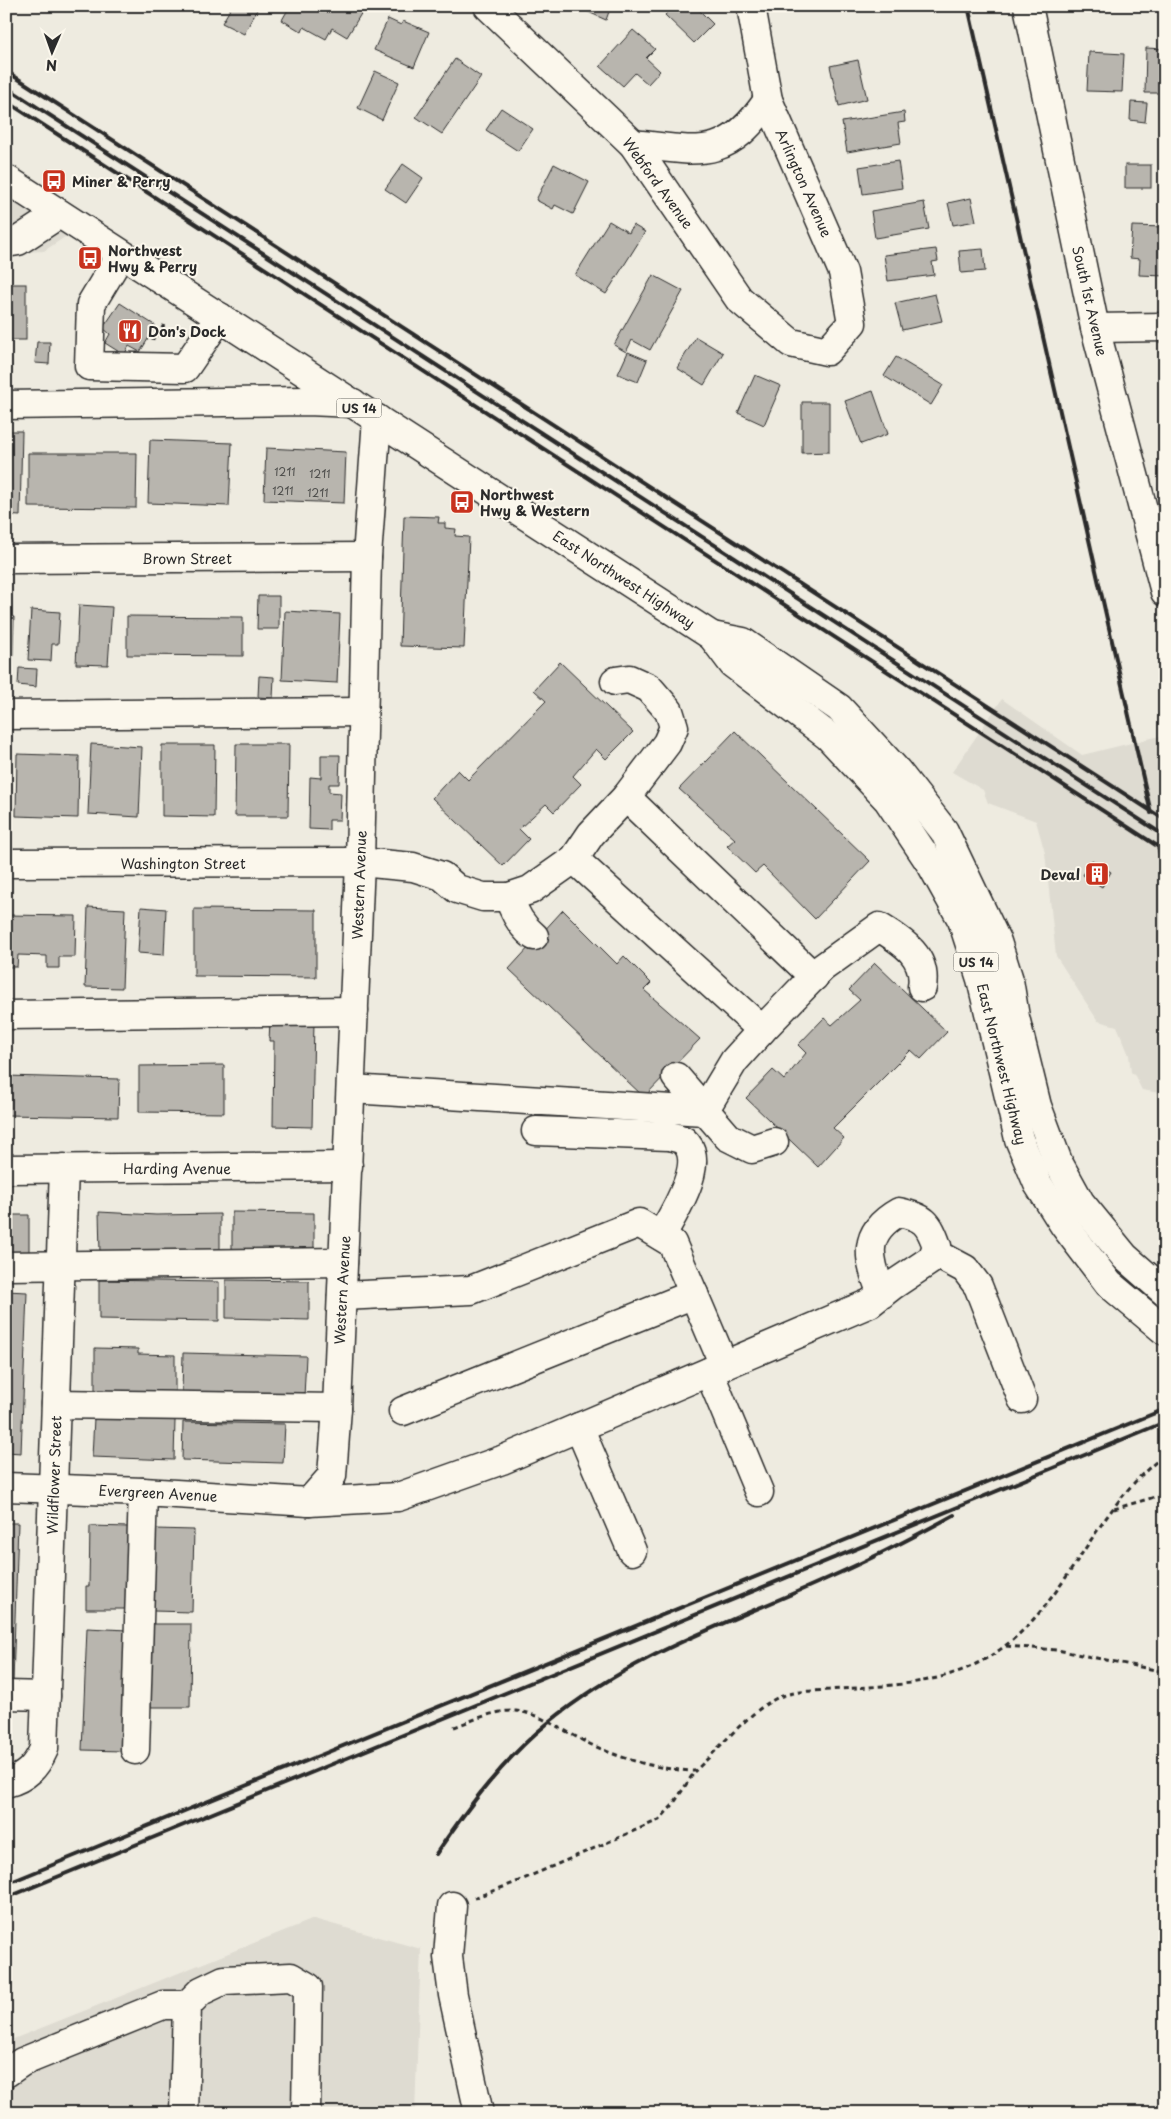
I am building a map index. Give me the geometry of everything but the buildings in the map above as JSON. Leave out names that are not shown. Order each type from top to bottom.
[{"type":"street","name":"Webford Avenue","points":[[488,6],[633,144],[740,300],[791,343],[827,351]]},
{"type":"street","name":"Arlington Avenue","points":[[751,6],[768,100],[843,272],[852,323],[827,351]]},
{"type":"street","name":"South 1st Avenue","points":[[1028,6],[1095,328],[1165,592]]},
{"type":"street","points":[[633,144],[687,149],[715,148],[736,138],[754,120],[768,100]]},
{"type":"street","name":"East Northwest Highway","points":[[6,179],[712,636],[733,664],[828,736],[888,800],[932,866],[962,920],[988,1005],[1019,1139],[1038,1184],[1064,1225],[1109,1284],[1165,1331]]},
{"type":"street","points":[[6,243],[18,241],[59,214]]},
{"type":"street","points":[[121,254],[91,304],[89,366],[185,368],[220,317]]},
{"type":"street","points":[[1095,328],[1165,327]]},
{"type":"street","points":[[6,405],[298,401],[353,403]]},
{"type":"street","name":"Western Avenue","points":[[309,1502],[332,1476],[337,1408],[360,862],[367,558],[377,419]]},
{"type":"street","name":"Brown Street","points":[[6,559],[367,558]]},
{"type":"street","name":"East Northwest Highway","points":[[712,636],[743,642],[838,708],[897,771],[944,831],[997,942],[1008,980],[1037,1106],[1058,1162],[1080,1202],[1125,1257],[1165,1292]]},
{"type":"street","points":[[615,681],[630,679],[649,688],[669,711],[674,727],[667,742],[626,797],[591,834],[574,859],[762,1030]]},
{"type":"street","points":[[6,715],[364,712]]},
{"type":"street","points":[[626,797],[814,977]]},
{"type":"street","name":"Washington Street","points":[[6,864],[360,862],[413,867],[442,876],[457,889],[483,898],[509,897],[530,890],[574,859]]},
{"type":"street","points":[[509,897],[518,918],[526,930],[534,936]]},
{"type":"street","points":[[704,1111],[734,1061],[762,1030],[822,968],[879,927],[904,942],[921,964],[924,974],[922,987]]},
{"type":"street","points":[[6,1015],[354,1011]]},
{"type":"street","points":[[676,1077],[728,1137],[752,1149],[774,1142]]},
{"type":"street","points":[[351,1089],[704,1111]]},
{"type":"street","points":[[536,1131],[669,1136],[682,1139],[689,1147],[691,1157],[688,1184],[682,1202],[661,1236]]},
{"type":"street","name":"Harding Avenue","points":[[6,1169],[348,1166]]},
{"type":"street","name":"Wildflower Street","points":[[16,1779],[37,1764],[44,1749],[64,1168]]},
{"type":"street","points":[[898,1212],[920,1217],[930,1228],[937,1246],[932,1260],[882,1294],[872,1270],[870,1257],[875,1230],[884,1220],[898,1212]]},
{"type":"street","points":[[342,1296],[471,1290],[639,1223],[672,1244],[694,1294],[717,1369],[759,1492]]},
{"type":"street","points":[[935,1253],[965,1269],[978,1286],[1022,1399]]},
{"type":"street","points":[[6,1266],[344,1262]]},
{"type":"street","points":[[403,1411],[694,1294]]},
{"type":"street","name":"Evergreen Avenue","points":[[6,1487],[143,1492],[309,1502],[398,1497],[502,1460],[870,1304],[882,1294]]},
{"type":"street","points":[[56,1404],[337,1408]]},
{"type":"street","points":[[578,1427],[632,1551]]},
{"type":"street","points":[[135,1750],[143,1492]]},
{"type":"street","points":[[6,1695],[46,1696]]},
{"type":"street","points":[[452,1906],[448,1958],[453,1995],[479,2113]]},
{"type":"street","points":[[184,2113],[187,2005],[201,1991],[224,1980],[291,1977],[308,1987],[306,2113]]},
{"type":"street","points":[[6,2073],[22,2062],[163,2005],[187,2005]]},
{"type":"path","points":[[150,337],[154,339],[164,325]]},
{"type":"path","points":[[452,1906],[514,1883],[659,1820],[672,1806],[695,1771],[760,1708],[778,1698],[795,1693],[895,1686],[932,1680],[986,1659],[1024,1630],[1050,1599],[1089,1541],[1146,1468],[1165,1455]]},
{"type":"path","points":[[1114,1509],[1165,1494]]},
{"type":"path","points":[[1005,1646],[1057,1650],[1165,1672]]},
{"type":"path","points":[[454,1727],[496,1712],[518,1711],[531,1715],[594,1746],[644,1764],[672,1770],[695,1771]]},
{"type":"shaded area","points":[[6,196],[68,235],[44,251],[6,253]]},
{"type":"shaded area","points":[[1002,699],[1082,755],[1160,736],[1165,752],[1165,1094],[1142,1090],[1131,1072],[1129,1055],[1117,1026],[1098,1021],[1056,956],[1045,853],[1036,821],[988,803],[983,790],[952,772]]},
{"type":"shaded area","points":[[314,1919],[421,1949],[415,2113],[6,2113],[6,2042]]},
{"type":"railway","points":[[968,6],[1151,813]]},
{"type":"railway","points":[[6,71],[1165,820]]},
{"type":"railway","points":[[6,87],[1165,836]]},
{"type":"railway","points":[[6,101],[1165,851]]},
{"type":"railway","points":[[1158,845],[1165,877]]},
{"type":"railway","points":[[6,1884],[1165,1409]]},
{"type":"railway","points":[[6,1898],[1165,1422]]},
{"type":"railway","points":[[436,1854],[487,1784],[516,1752],[548,1723],[580,1699],[647,1659],[858,1564],[954,1515]]},
{"type":"place","name":"Miner & Perry","points":[[54,181]]},
{"type":"place","name":"Northwest Hwy & Perry","points":[[90,258]]},
{"type":"place","name":"Don's Dock","points":[[130,331]]},
{"type":"place","name":"Northwest Hwy & Western","points":[[462,502]]},
{"type":"place","name":"Deval","points":[[1097,874]]}]
